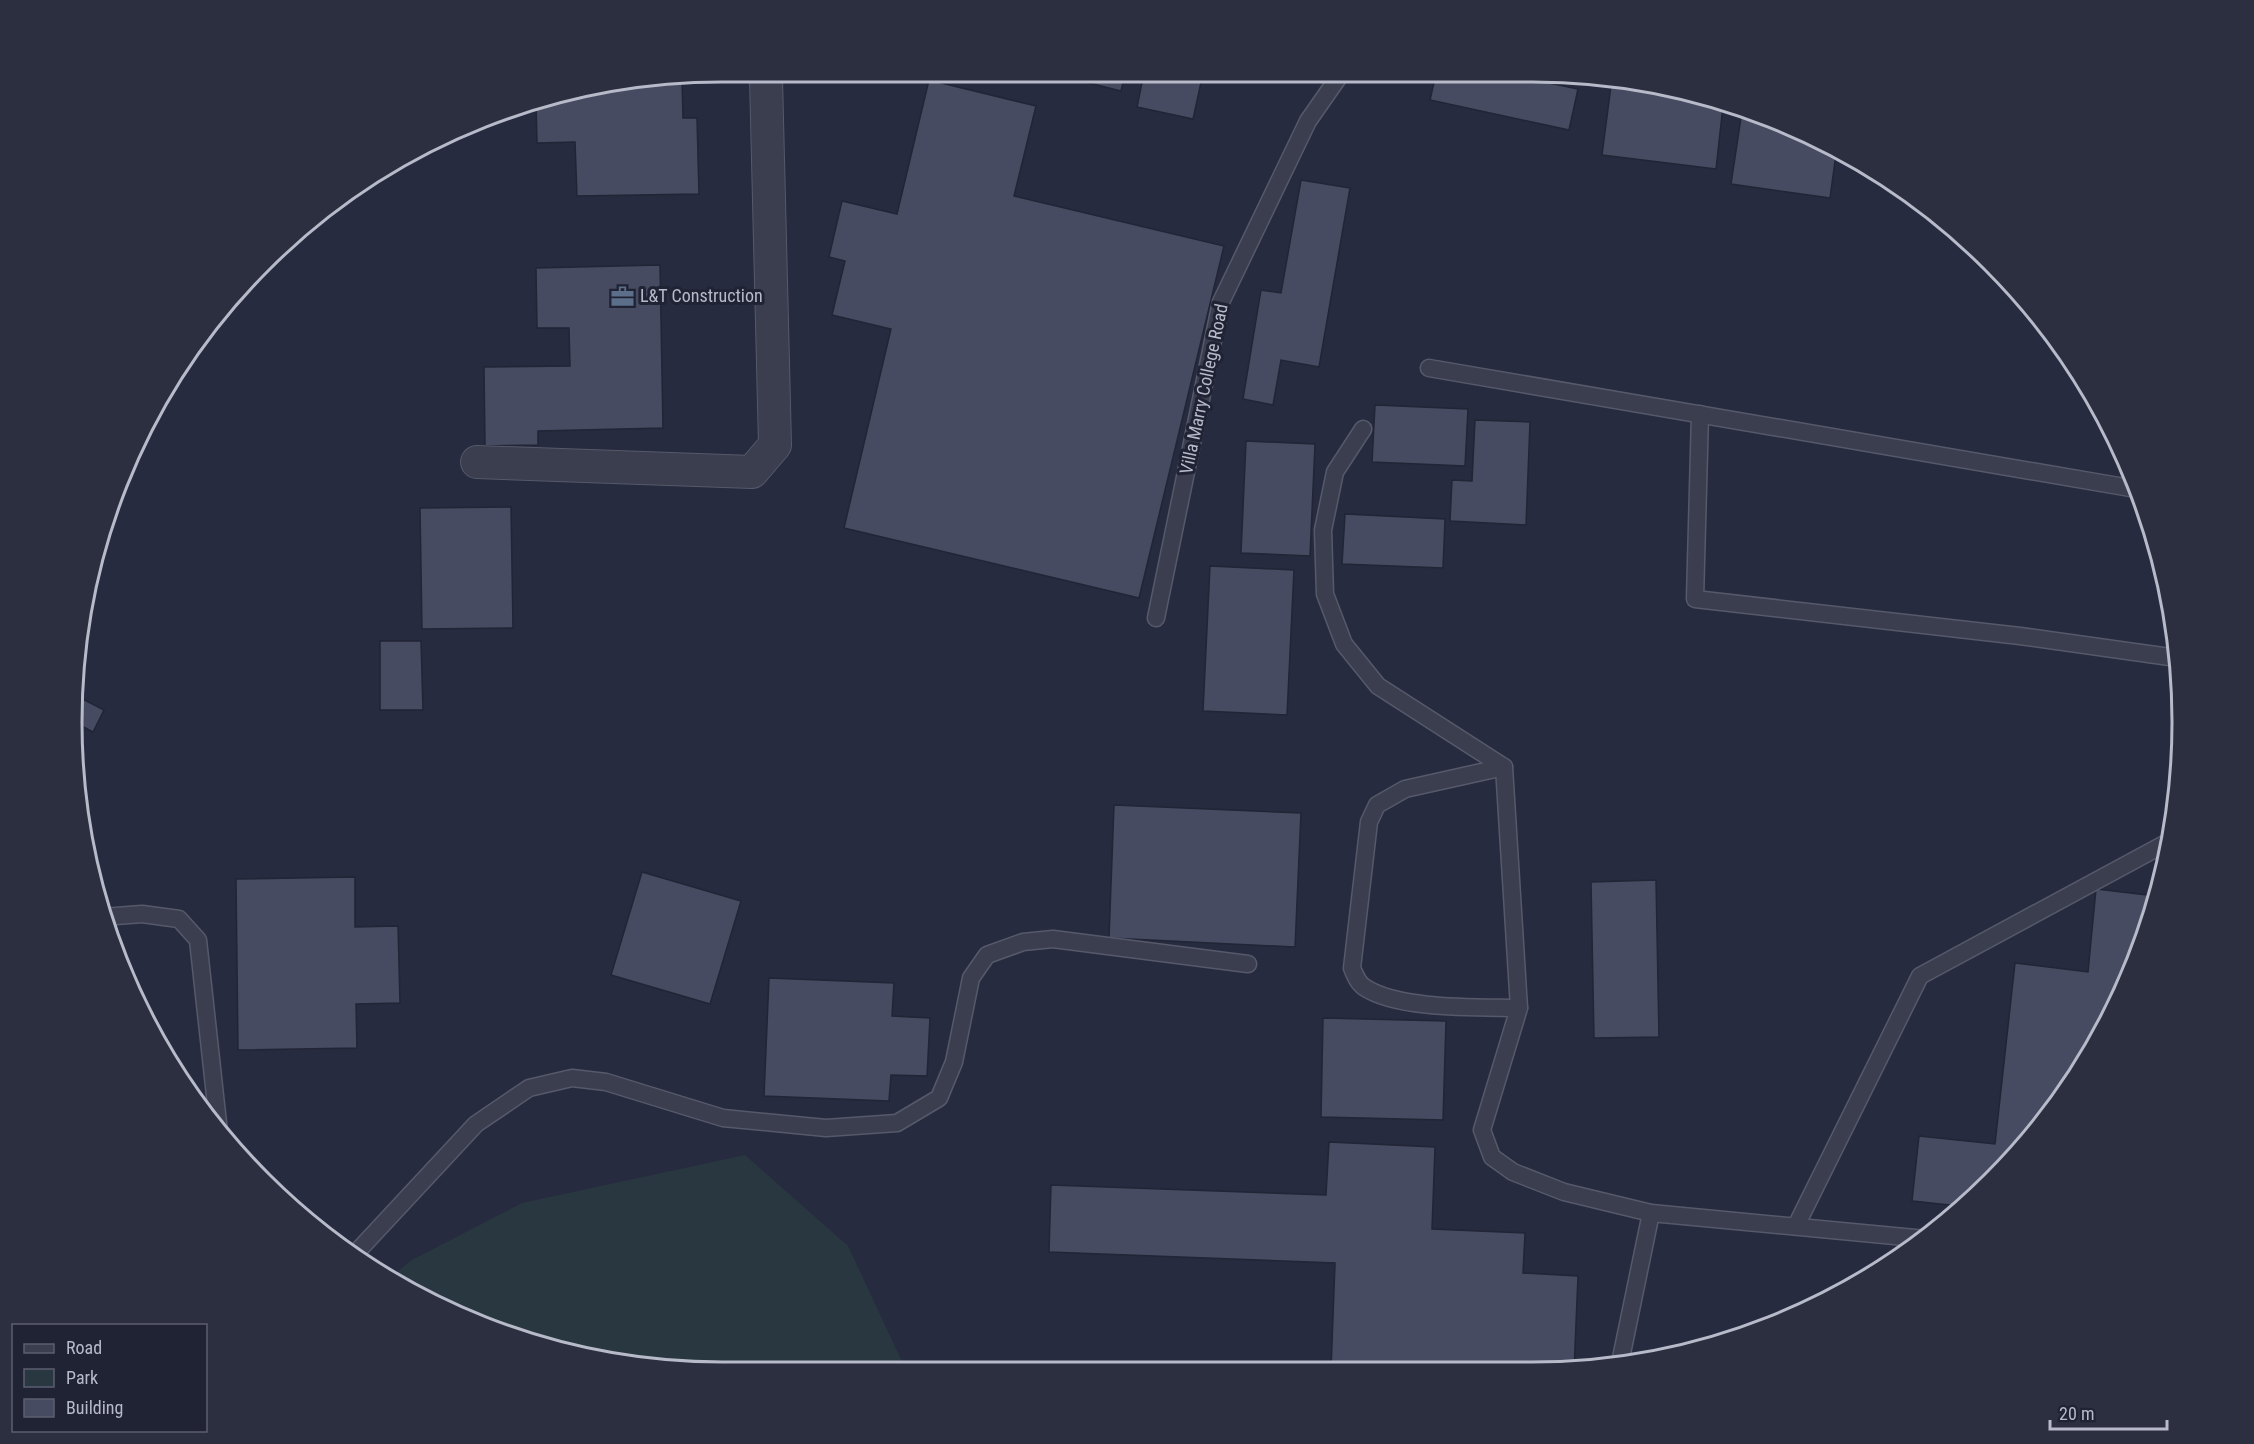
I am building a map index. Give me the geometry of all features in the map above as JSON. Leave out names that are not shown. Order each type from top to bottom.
[{"type":"street","points":[[477,462],[752,472],[776,445],[766,82]]},
{"type":"lane","name":"Villa Marry College Road","points":[[1156,618],[1221,302],[1308,121],[1335,82]]},
{"type":"lane","points":[[1429,368],[2127,487]]},
{"type":"lane","points":[[1700,414],[1695,599],[2020,636],[2168,657]]},
{"type":"lane","points":[[1363,429],[1335,472],[1323,530],[1325,594],[1344,644],[1378,686],[1504,767]]},
{"type":"lane","points":[[1504,767],[1405,789],[1377,805],[1369,822],[1352,968],[1362,986],[1380,996],[1442,1007],[1519,1008]]},
{"type":"lane","points":[[1504,767],[1519,1008],[1482,1131],[1492,1156],[1513,1172],[1564,1192],[1651,1213],[1910,1237]]},
{"type":"lane","points":[[1796,1226],[1920,976],[2159,848]]},
{"type":"lane","points":[[112,916],[142,914],[179,919],[198,940],[217,1114]]},
{"type":"lane","points":[[360,1249],[476,1124],[529,1088],[572,1078],[584,1079],[606,1082],[723,1118],[826,1128],[897,1123],[939,1098],[954,1062],[971,978],[987,955],[1023,942],[1053,939],[1248,964]]},
{"type":"lane","points":[[1622,1355],[1651,1213]]},
{"type":"green space","points":[[745,1155],[848,1246],[902,1362],[722,1362],[639,1356],[597,1349],[516,1328],[439,1296],[397,1273],[410,1261],[522,1203]]},
{"type":"building","points":[[929,82],[937,82],[1036,106],[1014,196],[1224,246],[1139,598],[844,528],[891,329],[832,315],[845,261],[829,257],[842,201],[897,214]]},
{"type":"building","points":[[1085,82],[1123,82],[1121,91]]},
{"type":"building","points":[[1142,82],[1201,82],[1193,119],[1137,107]]},
{"type":"building","points":[[1434,82],[1548,83],[1578,89],[1569,130],[1430,100]]},
{"type":"building","points":[[682,84],[683,118],[697,118],[699,194],[577,196],[575,142],[537,143],[536,110],[597,95]]},
{"type":"building","points":[[1611,88],[1657,95],[1722,111],[1716,169],[1602,155]]},
{"type":"building","points":[[1741,117],[1777,131],[1835,159],[1830,198],[1731,184]]},
{"type":"building","points":[[1301,180],[1350,188],[1319,367],[1281,360],[1273,405],[1243,399],[1261,290],[1281,293]]},
{"type":"building","points":[[660,265],[663,428],[538,431],[538,445],[485,446],[484,367],[570,366],[569,328],[537,328],[536,268]]},
{"type":"building","points":[[1375,405],[1468,409],[1465,466],[1372,462]]},
{"type":"building","points":[[1475,420],[1530,422],[1526,525],[1450,521],[1452,480],[1472,481]]},
{"type":"building","points":[[1246,441],[1315,444],[1310,556],[1241,553]]},
{"type":"building","points":[[511,507],[513,628],[422,629],[420,508]]},
{"type":"building","points":[[1345,514],[1445,519],[1443,568],[1342,564]]},
{"type":"building","points":[[1210,566],[1294,570],[1287,715],[1203,711]]},
{"type":"building","points":[[380,641],[421,641],[423,710],[380,710]]},
{"type":"building","points":[[83,699],[104,710],[93,732],[82,726]]},
{"type":"building","points":[[1114,805],[1301,813],[1295,947],[1109,938]]},
{"type":"building","points":[[642,872],[741,901],[710,1004],[611,975]]},
{"type":"building","points":[[355,877],[355,927],[398,926],[400,1003],[356,1004],[357,1048],[238,1050],[236,879]]},
{"type":"building","points":[[1656,880],[1659,1037],[1594,1038],[1591,882]]},
{"type":"building","points":[[2096,889],[2148,895],[2138,928],[2106,1005],[2064,1077],[2039,1111],[2013,1144],[1951,1205],[1912,1201],[1919,1136],[1995,1144],[2015,963],[2088,972]]},
{"type":"building","points":[[769,978],[894,983],[892,1016],[930,1018],[927,1076],[891,1075],[889,1101],[764,1096]]},
{"type":"building","points":[[1323,1018],[1446,1021],[1443,1120],[1321,1117]]},
{"type":"building","points":[[1329,1142],[1435,1147],[1432,1229],[1525,1233],[1523,1273],[1578,1276],[1574,1360],[1331,1362],[1335,1263],[1049,1252],[1051,1185],[1326,1195]]},
{"type":"place","name":"L&T Construction","points":[[622,296]]}]
